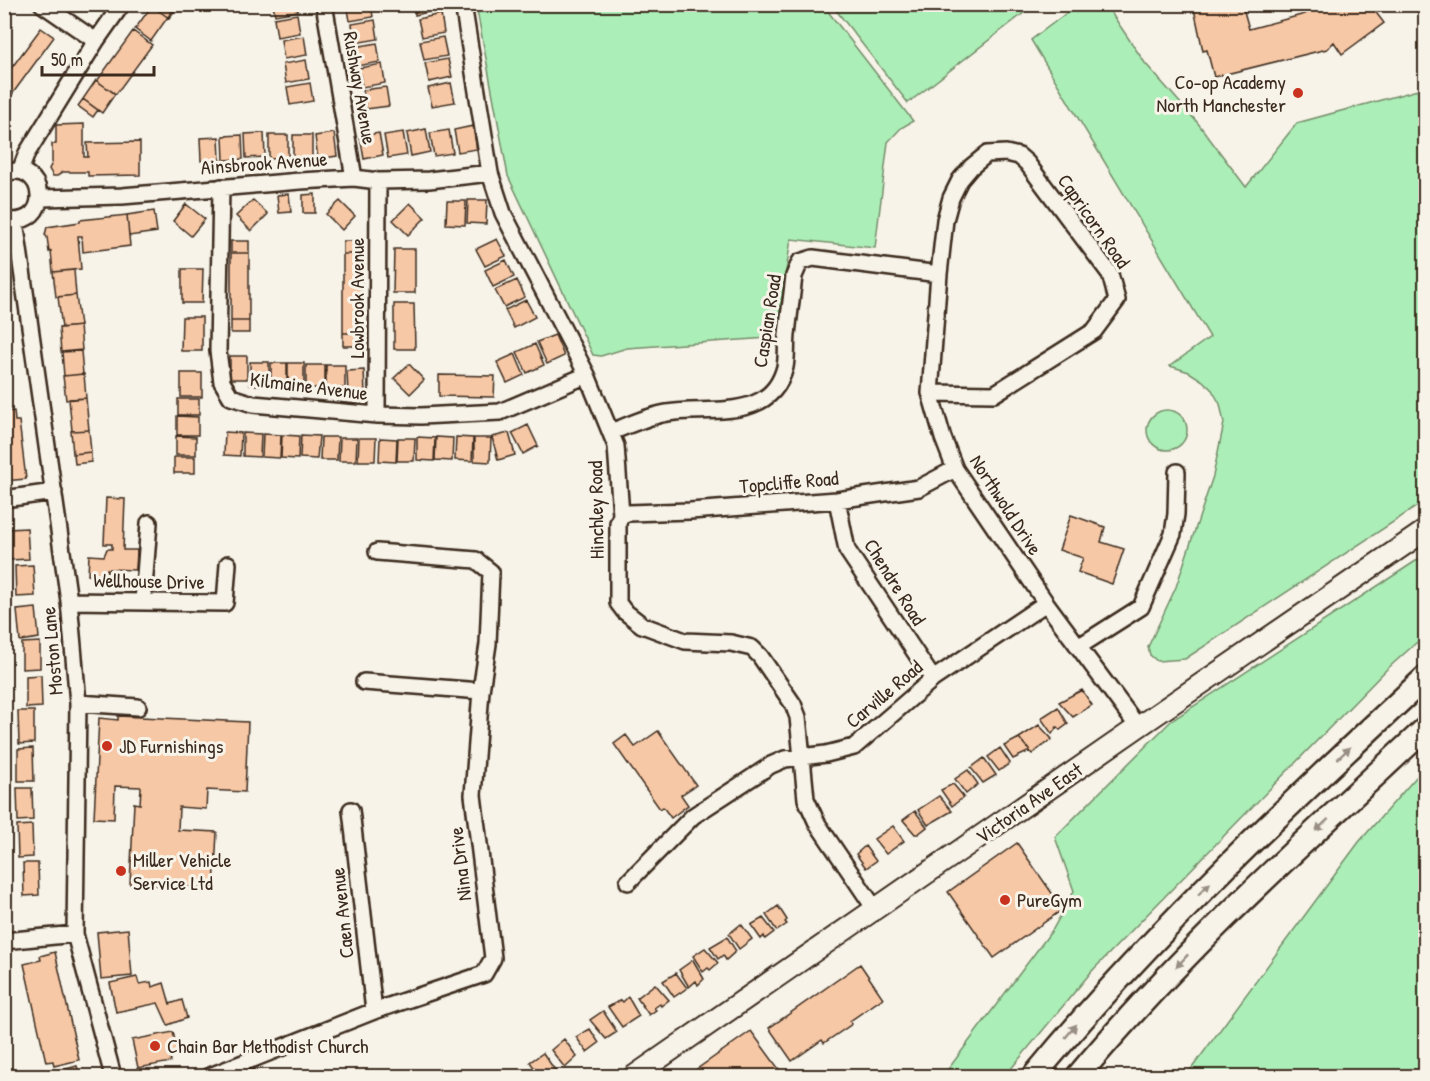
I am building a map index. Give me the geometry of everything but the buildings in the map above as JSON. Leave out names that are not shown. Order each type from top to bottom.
[{"type":"highway","points":[[1034,1077],[1076,1026],[1191,901],[1425,677]]},
{"type":"highway","points":[[1078,1077],[1104,1044],[1218,923],[1425,728]]},
{"type":"main road","name":"Victoria Ave East","points":[[634,1077],[1425,530]]},
{"type":"street","points":[[42,4],[96,41]]},
{"type":"street","points":[[10,220],[25,219],[32,214],[40,198],[39,189],[34,180],[12,173],[23,160],[96,41],[122,4]]},
{"type":"street","name":"Rushway Avenue","points":[[324,4],[354,178]]},
{"type":"street","name":"Hinchley Road","points":[[463,4],[490,173],[503,213],[587,375],[616,446],[621,515],[618,523],[618,603],[631,619],[642,625],[685,641],[731,643],[752,648],[760,656],[793,704],[798,717],[806,799],[810,810],[875,909]]},
{"type":"street","name":"Capricorn Road","points":[[930,393],[994,394],[1094,331],[1118,300],[1110,274],[1027,163],[1019,156],[1006,153],[987,154],[970,167],[960,180],[951,198],[945,220],[939,274]]},
{"type":"street","name":"Ainsbrook Avenue","points":[[40,198],[122,196],[354,178],[378,181],[429,180],[490,173]]},
{"type":"street","name":"Lowbrook Avenue","points":[[376,415],[378,181]]},
{"type":"street","name":"Kilmaine Avenue","points":[[221,187],[218,351],[222,382],[231,397],[253,404],[376,415],[421,416],[500,412],[587,375]]},
{"type":"street","name":"Moston Lane","points":[[10,220],[54,492],[69,601],[78,703],[75,934],[113,1077]]},
{"type":"street","name":"Caspian Road","points":[[611,432],[642,419],[668,413],[744,408],[757,404],[768,396],[778,384],[785,366],[794,276],[800,262],[813,258],[939,274]]},
{"type":"street","name":"Northwold Drive","points":[[939,274],[930,393],[955,469],[1046,603],[1138,727]]},
{"type":"street","name":"Topcliffe Road","points":[[621,515],[837,500],[919,488],[955,469]]},
{"type":"street","points":[[1078,647],[1141,607],[1173,534],[1177,472]]},
{"type":"street","points":[[4,500],[54,492]]},
{"type":"street","name":"Chendre Road","points":[[837,500],[847,550],[933,679]]},
{"type":"street","points":[[143,601],[149,523]]},
{"type":"street","name":"Nina Drive","points":[[210,1077],[374,1011],[484,974],[493,958],[473,795],[488,644],[491,572],[476,560],[377,552]]},
{"type":"street","name":"Wellhouse Drive","points":[[69,601],[225,603],[228,564]]},
{"type":"street","name":"Carville Road","points":[[628,882],[693,816],[771,765],[784,759],[854,747],[933,679],[1046,603]]},
{"type":"street","points":[[364,682],[482,691]]},
{"type":"street","points":[[78,703],[138,707]]},
{"type":"street","name":"Caen Avenue","points":[[351,810],[374,1011]]},
{"type":"street","points":[[4,941],[75,934]]},
{"type":"green space","points":[[476,5],[823,5],[913,121],[901,128],[888,142],[875,248],[791,239],[777,330],[768,338],[627,348],[601,356],[593,355],[508,176]]},
{"type":"green space","points":[[832,5],[1034,5],[908,103]]},
{"type":"green space","points":[[1077,5],[1106,5],[1145,63],[1197,122],[1246,187],[1297,123],[1425,88],[1425,501],[1185,659],[1157,661],[1150,655],[1148,647],[1176,587],[1213,476],[1224,423],[1220,404],[1212,390],[1189,372],[1170,366],[1210,337],[1031,40]]},
{"type":"green space","points":[[1167,410],[1181,416],[1187,430],[1181,444],[1167,450],[1153,444],[1147,430],[1153,416]]},
{"type":"green space","points":[[1425,555],[1425,635],[1386,670],[1092,971],[1005,1076],[943,1076],[1053,929],[1074,891],[1055,837],[1171,721]]},
{"type":"green space","points":[[1425,767],[1425,1076],[1186,1076],[1359,842]]},
{"type":"place","name":"Co-op Academy North Manchester","points":[[1298,93]]},
{"type":"place","name":"JD Furnishings","points":[[107,746]]},
{"type":"place","name":"Miller Vehicle Service Ltd","points":[[121,871]]},
{"type":"place","name":"PureGym","points":[[1005,900]]},
{"type":"place","name":"Chain Bar Methodist Church","points":[[155,1046]]}]
